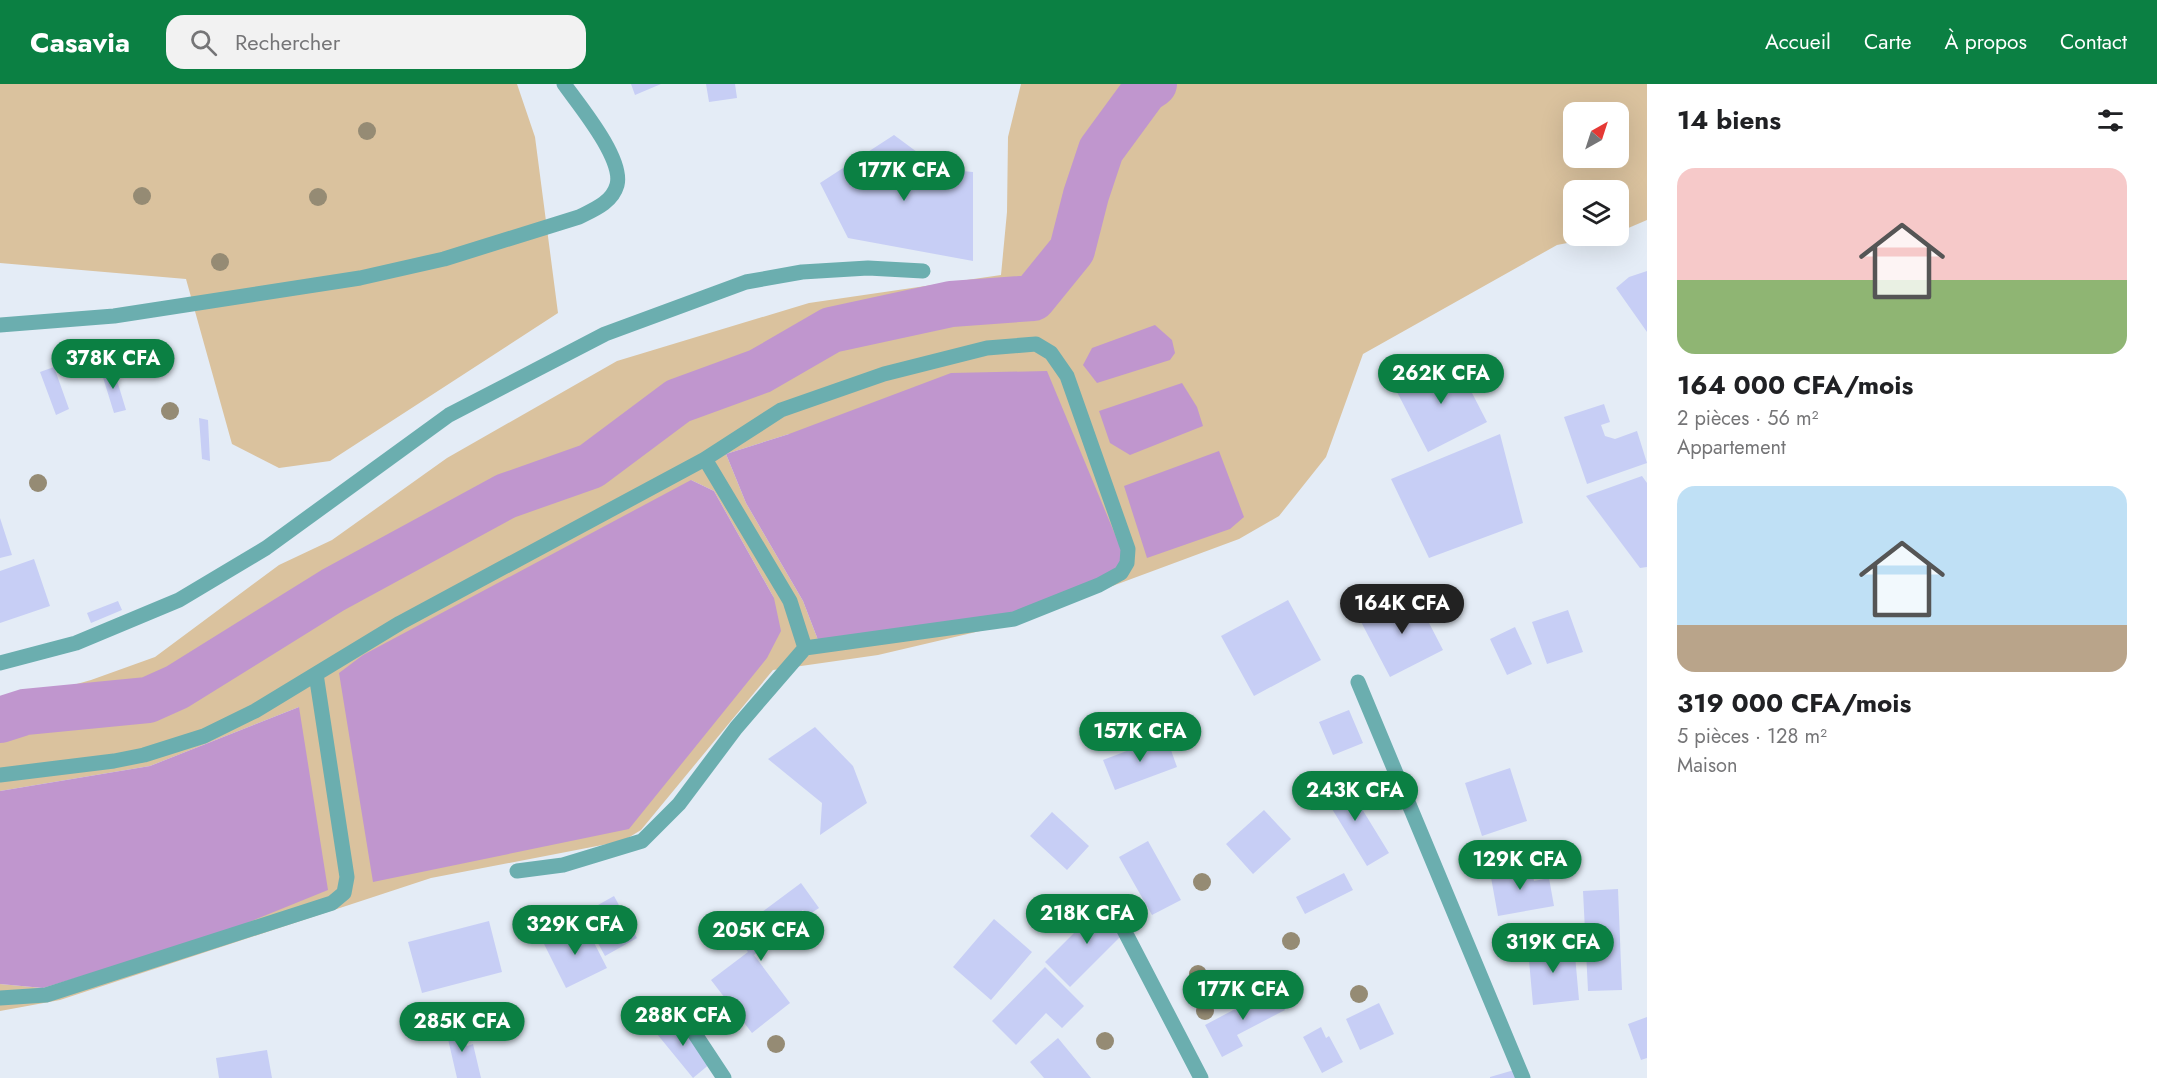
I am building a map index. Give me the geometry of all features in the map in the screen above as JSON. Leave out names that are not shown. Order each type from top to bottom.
[{"type":"street","points":[[0,325],[114,316],[360,278],[444,259],[579,217],[599,208],[609,199],[616,187],[617,168],[599,135],[564,84]]},
{"type":"street","points":[[0,663],[76,644],[179,600],[266,548],[449,415],[605,334],[746,282],[802,272],[868,268],[923,271]]},
{"type":"street","points":[[0,776],[114,761],[144,755],[204,736],[255,711],[400,622],[705,459],[781,411],[884,374],[987,348],[1036,344],[1051,353],[1067,376],[1128,549],[1127,563],[1121,573],[1099,585],[1014,618],[805,648],[736,728],[679,804],[642,841],[563,865],[517,871]]},
{"type":"street","points":[[705,459],[790,601],[805,648]]},
{"type":"street","points":[[0,998],[46,995],[332,903],[344,893],[347,877],[316,674]]},
{"type":"street","points":[[1358,682],[1523,1078]]},
{"type":"street","points":[[1112,907],[1201,1078]]},
{"type":"street","points":[[687,1022],[724,1078]]},
{"type":"shaded area","points":[[0,84],[517,84],[535,137],[558,313],[330,461],[279,468],[232,444],[186,279],[0,263]]},
{"type":"shaded area","points":[[1021,84],[1647,84],[1647,220],[1629,228],[1629,180],[1563,180],[1563,244],[1557,245],[1363,354],[1326,457],[1279,516],[1239,539],[1010,624],[878,655],[773,670],[641,830],[623,841],[431,878],[60,1000],[0,1011],[0,984],[43,988],[212,937],[299,707],[150,766],[0,791],[0,702],[20,700],[91,680],[155,657],[279,565],[332,540],[447,458],[617,361],[809,303],[1001,275],[1007,212],[1008,137]],"holes":[[[789,434],[818,640],[803,601],[746,503],[726,454]],[[691,480],[714,491],[774,598]]]},
{"type":"shaded area","points":[[1155,325],[1172,340],[1175,353],[1170,360],[1097,383],[1083,365],[1092,348]]},
{"type":"shaded area","points":[[1047,371],[1124,556],[1116,572],[1016,613],[818,640],[803,601],[746,503],[726,454],[789,434],[951,373]]},
{"type":"shaded area","points":[[1182,383],[1197,407],[1203,426],[1130,455],[1110,443],[1099,411]]},
{"type":"shaded area","points":[[1219,451],[1244,517],[1230,529],[1147,558],[1124,486]]},
{"type":"shaded area","points":[[691,480],[714,491],[774,598],[781,631],[767,658],[629,829],[373,882],[339,673],[363,655]]},
{"type":"shaded area","points":[[299,707],[328,890],[212,937],[43,988],[0,984],[0,791],[150,766]]},
{"type":"building","points":[[631,84],[661,84],[635,95]]},
{"type":"building","points":[[706,84],[735,84],[737,98],[709,102]]},
{"type":"building","points":[[894,135],[940,169],[973,172],[973,261],[848,238],[820,183]]},
{"type":"building","points":[[1647,271],[1647,332],[1616,288],[1629,277]]},
{"type":"building","points":[[1456,362],[1487,422],[1428,452],[1397,392],[1423,370]]},
{"type":"building","points":[[54,367],[69,409],[56,415],[40,372]]},
{"type":"building","points":[[113,367],[126,410],[114,413],[101,371]]},
{"type":"building","points":[[1604,404],[1610,422],[1601,425],[1605,436],[1615,439],[1637,431],[1647,463],[1587,484],[1564,417]]},
{"type":"building","points":[[199,418],[208,420],[210,461],[202,459]]},
{"type":"building","points":[[1500,434],[1523,523],[1429,558],[1391,479]]},
{"type":"building","points":[[1642,476],[1647,483],[1647,567],[1640,568],[1586,496]]},
{"type":"building","points":[[0,518],[12,555],[0,558]]},
{"type":"building","points":[[34,559],[50,606],[0,623],[0,571]]},
{"type":"building","points":[[1413,592],[1443,650],[1390,677],[1360,620]]},
{"type":"building","points":[[1288,600],[1321,660],[1254,696],[1221,636]]},
{"type":"building","points":[[118,601],[122,610],[91,623],[87,613]]},
{"type":"building","points":[[1568,610],[1583,652],[1547,664],[1532,622]]},
{"type":"building","points":[[1515,627],[1532,664],[1507,675],[1490,639]]},
{"type":"building","points":[[1349,710],[1363,743],[1333,755],[1319,722]]},
{"type":"building","points":[[815,727],[853,766],[867,803],[820,835],[822,803],[768,759]]},
{"type":"building","points":[[1166,736],[1177,767],[1115,790],[1103,760]]},
{"type":"building","points":[[1510,768],[1527,821],[1482,836],[1465,783]]},
{"type":"building","points":[[1343,778],[1389,853],[1367,866],[1321,791]]},
{"type":"building","points":[[1264,810],[1291,839],[1253,874],[1226,844]]},
{"type":"building","points":[[1052,812],[1089,846],[1067,870],[1030,836]]},
{"type":"building","points":[[1148,841],[1181,900],[1152,915],[1119,857]]},
{"type":"building","points":[[1531,864],[1534,881],[1549,878],[1554,906],[1498,916],[1490,872]]},
{"type":"building","points":[[1344,873],[1353,890],[1305,914],[1296,897]]},
{"type":"building","points":[[801,883],[819,908],[807,916],[803,910],[792,918],[797,924],[785,933],[780,927],[759,942],[763,948],[754,955],[790,1003],[752,1033],[711,980],[748,952],[734,933]]},
{"type":"building","points":[[1618,889],[1622,990],[1588,991],[1583,891]]},
{"type":"building","points":[[614,896],[637,938],[605,956],[582,914]]},
{"type":"building","points":[[1103,904],[1128,929],[1070,987],[1045,962]]},
{"type":"building","points":[[994,919],[1032,952],[991,1000],[953,967]]},
{"type":"building","points":[[489,921],[502,972],[422,993],[408,942]]},
{"type":"building","points":[[584,923],[607,968],[566,988],[544,944]]},
{"type":"building","points":[[1574,944],[1579,1000],[1533,1005],[1528,949]]},
{"type":"building","points":[[1045,967],[1084,1006],[1062,1028],[1046,1013],[1016,1045],[992,1021]]},
{"type":"building","points":[[1273,989],[1285,1010],[1237,1035],[1243,1046],[1222,1057],[1205,1025]]},
{"type":"building","points":[[1379,1003],[1394,1034],[1360,1050],[1346,1019]]},
{"type":"building","points":[[672,1016],[711,1063],[693,1078],[657,1034],[664,1029],[660,1025]]},
{"type":"building","points":[[1647,1017],[1647,1058],[1641,1060],[1628,1024]]},
{"type":"building","points":[[462,1022],[467,1046],[473,1044],[481,1078],[457,1078],[445,1026]]},
{"type":"building","points":[[1321,1027],[1326,1038],[1329,1036],[1343,1062],[1322,1073],[1303,1037]]},
{"type":"building","points":[[1058,1038],[1091,1078],[1044,1078],[1030,1062]]},
{"type":"building","points":[[267,1050],[272,1078],[219,1078],[216,1058]]},
{"type":"building","points":[[1521,1068],[1524,1078],[1490,1078],[1490,1077]]},
{"type":"waterway","points":[[0,720],[25,712],[148,700],[177,687],[333,590],[506,496],[591,466],[678,401],[760,371],[831,330],[951,304],[1033,298],[1072,250],[1086,195],[1101,150],[1145,90],[1154,84]]}]
